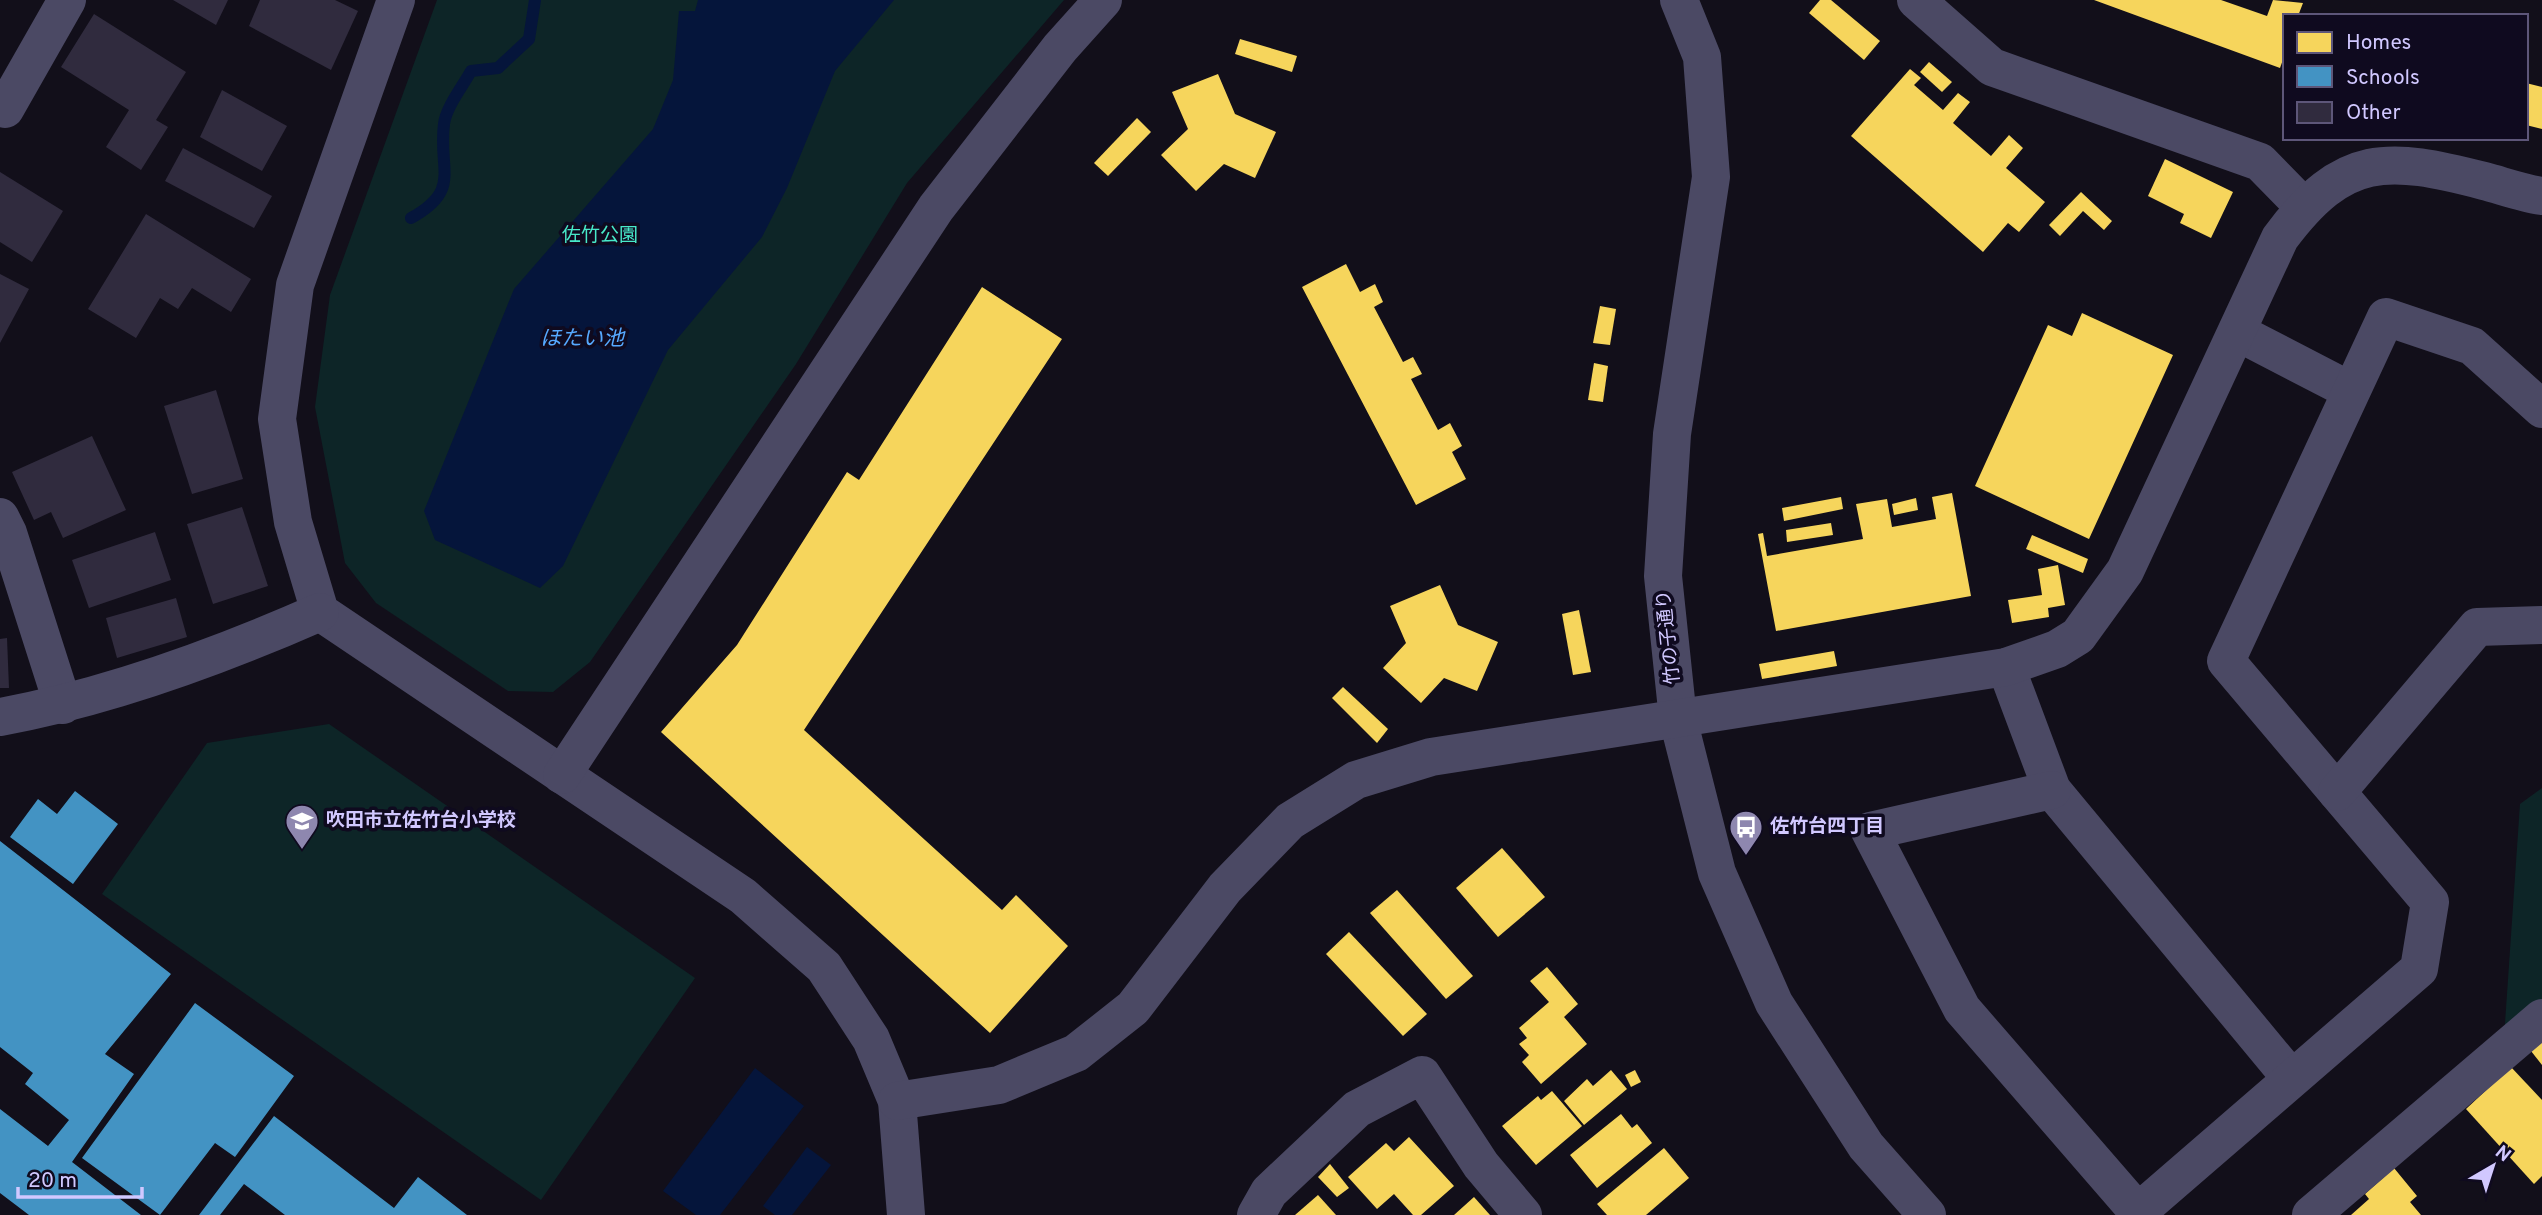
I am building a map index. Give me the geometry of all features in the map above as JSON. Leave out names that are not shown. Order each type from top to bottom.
[{"type":"street","points":[[5,109],[67,0]]},
{"type":"street","points":[[396,0],[295,285],[277,419],[293,522],[320,612],[743,896],[824,967],[871,1039],[897,1101],[906,1215]]},
{"type":"street","points":[[562,775],[936,208],[1060,48],[1102,0]]},
{"type":"street","name":"竹の子通り","points":[[1679,0],[1702,57],[1710,177],[1672,434],[1663,576],[1678,719],[1717,873],[1774,1003],[1867,1146],[1927,1215]]},
{"type":"street","points":[[1916,0],[1992,67],[2260,162],[2303,206]]},
{"type":"street","points":[[897,1101],[999,1085],[1076,1053],[1133,1008],[1225,888],[1290,821],[1356,780],[1431,757],[2006,667],[2057,649],[2078,636],[2125,571],[2280,238],[2303,206],[2332,182],[2372,166],[2427,167],[2542,196]]},
{"type":"street","points":[[2052,790],[1870,831],[1962,1009],[2138,1212],[2419,969],[2430,902],[2225,661],[2386,317],[2472,346],[2542,409]]},
{"type":"street","points":[[2237,332],[2351,391]]},
{"type":"street","points":[[0,517],[8,533],[63,705]]},
{"type":"street","points":[[0,717],[63,705],[250,643],[320,612]]},
{"type":"street","points":[[2337,792],[2477,626],[2542,625]]},
{"type":"street","points":[[2006,667],[2052,790],[2291,1079]]},
{"type":"street","points":[[2311,1215],[2542,1018]]},
{"type":"street","points":[[1256,1215],[1269,1192],[1357,1110],[1422,1075],[1481,1165],[1523,1215]]},
{"type":"green space","name":"佐竹公園","points":[[437,0],[1064,0],[907,183],[796,364],[590,662],[553,692],[508,691],[376,603],[345,563],[315,407],[330,295]]},
{"type":"green space","points":[[329,724],[695,978],[541,1200],[102,894],[207,743]]},
{"type":"green space","points":[[2542,788],[2542,1003],[2504,1038],[2520,804]]},
{"type":"water","name":"ほたい池","points":[[698,0],[894,0],[835,71],[787,188],[762,237],[668,350],[563,566],[540,588],[435,540],[424,511],[514,289],[653,129],[673,80],[679,11],[695,11]]},
{"type":"water","points":[[755,1068],[804,1106],[720,1215],[696,1215],[663,1191]]},
{"type":"water","points":[[807,1147],[831,1165],[792,1215],[775,1215],[763,1206]]},
{"type":"building: Homes","points":[[1820,0],[1831,0],[1880,41],[1864,60],[1809,13]]},
{"type":"building: Homes","points":[[2094,0],[2221,0],[2267,16],[2273,0],[2303,3],[2299,14],[2283,14],[2283,60],[2280,68]]},
{"type":"building: Homes","points":[[1240,39],[1297,56],[1292,72],[1235,54]]},
{"type":"building: Homes","points":[[1929,62],[1952,82],[1942,92],[1920,72]]},
{"type":"building: Homes","points":[[1910,69],[1921,78],[1914,85],[1943,110],[1958,93],[1970,102],[1953,123],[1991,156],[2009,135],[2023,148],[2006,168],[2045,202],[2019,232],[2008,223],[1983,252],[1851,136]]},
{"type":"building: Homes","points":[[1218,74],[1235,114],[1276,132],[1255,178],[1224,164],[1196,191],[1161,155],[1188,129],[1172,92]]},
{"type":"building: Homes","points":[[2528,84],[2542,87],[2542,129],[2528,126]]},
{"type":"building: Homes","points":[[1137,118],[1151,132],[1108,176],[1094,163]]},
{"type":"building: Homes","points":[[2165,159],[2233,192],[2211,238],[2180,223],[2184,214],[2148,196]]},
{"type":"building: Homes","points":[[2081,192],[2112,221],[2104,230],[2083,211],[2060,236],[2049,225]]},
{"type":"building: Homes","points":[[1346,264],[1360,292],[1375,284],[1383,302],[1374,307],[1403,362],[1413,357],[1422,374],[1411,379],[1438,430],[1450,423],[1462,446],[1452,452],[1466,479],[1416,505],[1302,287]]},
{"type":"building: Homes","points":[[982,287],[1062,339],[804,730],[1002,910],[1016,895],[1068,946],[990,1033],[661,732],[737,645],[847,472],[859,480]]},
{"type":"building: Homes","points":[[1600,306],[1616,309],[1610,345],[1593,343]]},
{"type":"building: Homes","points":[[2082,313],[2173,355],[2089,539],[1975,486],[2048,325],[2072,336]]},
{"type":"building: Homes","points":[[1594,363],[1608,366],[1603,402],[1588,400]]},
{"type":"building: Homes","points":[[1952,493],[1971,596],[1776,631],[1758,534],[1763,533],[1767,556],[1863,539],[1856,504],[1887,499],[1892,527],[1936,519],[1932,497]]},
{"type":"building: Homes","points":[[1841,497],[1843,509],[1784,521],[1782,508]]},
{"type":"building: Homes","points":[[1916,498],[1918,510],[1894,515],[1892,504]]},
{"type":"building: Homes","points":[[1831,523],[1833,535],[1787,542],[1786,530]]},
{"type":"building: Homes","points":[[2032,535],[2088,559],[2083,573],[2026,549]]},
{"type":"building: Homes","points":[[2058,565],[2065,605],[2048,608],[2049,617],[2012,623],[2008,600],[2042,595],[2038,569]]},
{"type":"building: Homes","points":[[1440,585],[1458,625],[1498,642],[1477,691],[1444,678],[1421,703],[1383,668],[1406,643],[1390,606]]},
{"type":"building: Homes","points":[[1579,610],[1591,672],[1573,675],[1562,614]]},
{"type":"building: Homes","points":[[1834,651],[1837,666],[1762,679],[1759,664]]},
{"type":"building: Homes","points":[[1343,687],[1388,729],[1377,743],[1332,698]]},
{"type":"building: Homes","points":[[1502,848],[1545,897],[1498,937],[1456,888]]},
{"type":"building: Homes","points":[[1397,890],[1473,976],[1446,999],[1370,913]]},
{"type":"building: Homes","points":[[1349,932],[1427,1014],[1403,1036],[1326,954]]},
{"type":"building: Homes","points":[[1547,967],[1578,1004],[1564,1017],[1587,1044],[1541,1084],[1522,1062],[1529,1055],[1519,1044],[1527,1038],[1519,1028],[1549,1002],[1530,981]]},
{"type":"building: Homes","points":[[2542,1042],[2542,1065],[2531,1051]]},
{"type":"building: Homes","points":[[2511,1067],[2542,1100],[2542,1176],[2534,1184],[2466,1109]]},
{"type":"building: Homes","points":[[1611,1070],[1627,1089],[1584,1125],[1564,1101],[1587,1079],[1593,1086]]},
{"type":"building: Homes","points":[[1635,1070],[1641,1082],[1631,1087],[1625,1075]]},
{"type":"building: Homes","points":[[1552,1091],[1582,1126],[1536,1165],[1502,1126],[1538,1096],[1541,1100]]},
{"type":"building: Homes","points":[[1621,1114],[1632,1128],[1637,1124],[1652,1143],[1597,1188],[1570,1155]]},
{"type":"building: Homes","points":[[1409,1137],[1454,1186],[1421,1215],[1413,1215],[1394,1194],[1377,1209],[1348,1177],[1386,1143],[1394,1151]]},
{"type":"building: Homes","points":[[1664,1148],[1689,1178],[1646,1215],[1607,1215],[1597,1204]]},
{"type":"building: Homes","points":[[1330,1164],[1349,1188],[1337,1197],[1318,1177]]},
{"type":"building: Homes","points":[[2394,1168],[2417,1196],[2410,1202],[2421,1215],[2351,1215],[2369,1199],[2365,1194]]},
{"type":"building: Homes","points":[[1318,1195],[1336,1215],[1295,1215]]},
{"type":"building: Homes","points":[[1474,1197],[1490,1215],[1454,1215]]},
{"type":"building: Schools","points":[[75,791],[118,824],[73,884],[10,837],[38,799],[57,814]]},
{"type":"building: Schools","points":[[0,841],[171,974],[105,1054],[134,1074],[72,1162],[141,1215],[29,1215],[0,1193],[0,1109],[48,1146],[69,1120],[25,1084],[33,1073],[0,1047]]},
{"type":"building: Schools","points":[[195,1003],[294,1076],[235,1157],[215,1143],[160,1215],[82,1158]]},
{"type":"building: Schools","points":[[274,1116],[394,1208],[418,1177],[467,1215],[285,1215],[244,1184],[220,1215],[199,1215]]},
{"type":"building: Other","points":[[173,0],[228,0],[216,25]]},
{"type":"building: Other","points":[[260,0],[335,0],[358,11],[331,70],[249,26]]},
{"type":"building: Other","points":[[94,14],[186,72],[156,120],[168,127],[141,170],[106,147],[129,110],[61,67]]},
{"type":"building: Other","points":[[222,90],[287,126],[262,171],[200,137]]},
{"type":"building: Other","points":[[183,148],[272,196],[254,228],[165,181]]},
{"type":"building: Other","points":[[0,172],[63,211],[32,262],[0,242]]},
{"type":"building: Other","points":[[146,214],[251,279],[231,312],[192,288],[178,309],[160,298],[136,338],[88,309]]},
{"type":"building: Other","points":[[0,274],[29,289],[0,343]]},
{"type":"building: Other","points":[[216,390],[243,479],[192,494],[164,406]]},
{"type":"building: Other","points":[[92,436],[126,510],[63,538],[51,512],[34,520],[12,472]]},
{"type":"building: Other","points":[[242,507],[268,586],[213,604],[187,524]]},
{"type":"building: Other","points":[[155,532],[171,580],[89,608],[72,560]]},
{"type":"building: Other","points":[[176,598],[187,637],[117,658],[106,618]]},
{"type":"building: Other","points":[[7,638],[9,688],[0,688],[0,639]]},
{"type":"waterway","points":[[411,218],[427,208],[442,188],[444,124],[455,97],[471,71],[498,68],[529,39],[535,0]]},
{"type":"place","name":"吹田市立佐竹台小学校","points":[[302,851]]},
{"type":"place","name":"佐竹台四丁目","points":[[1746,857]]}]
